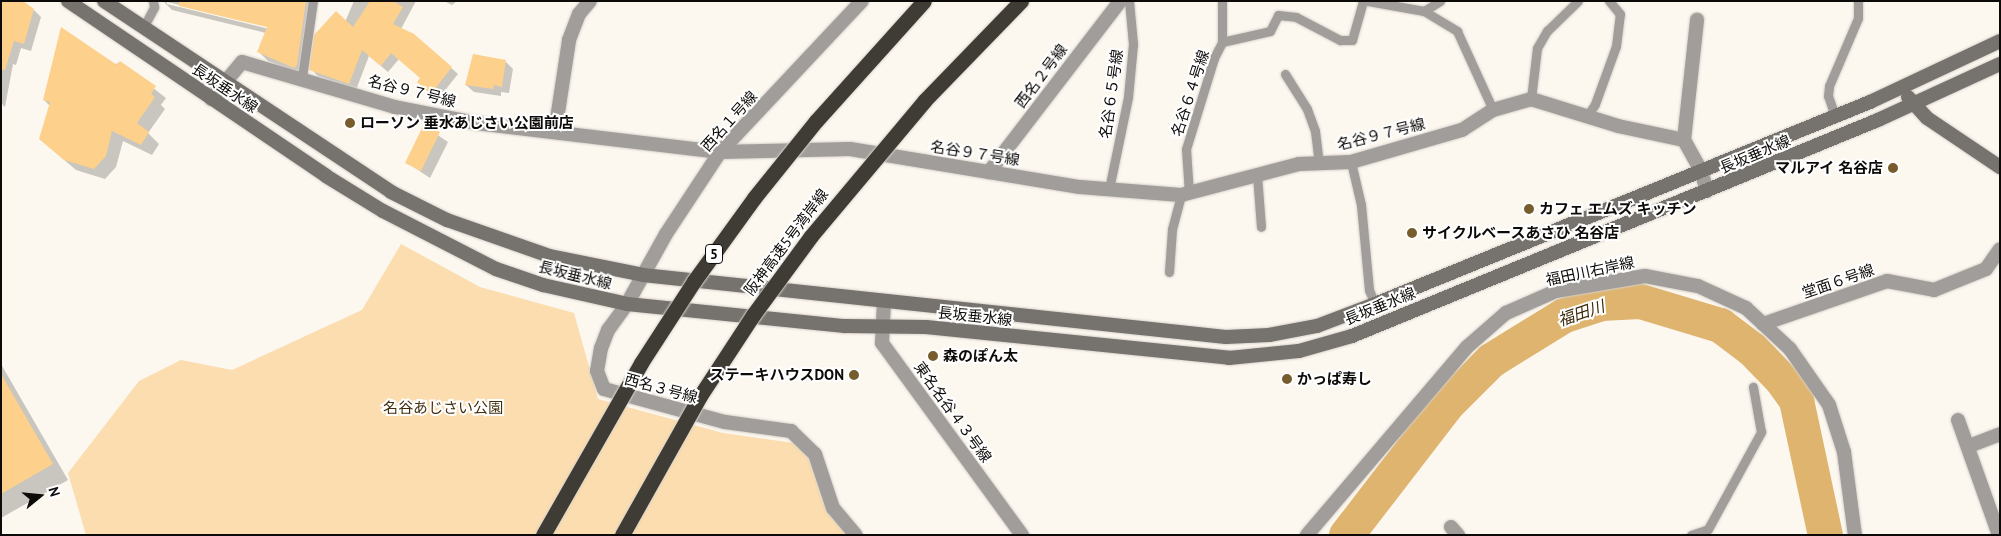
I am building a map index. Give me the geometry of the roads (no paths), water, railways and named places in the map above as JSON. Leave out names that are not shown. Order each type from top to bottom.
[{"type":"highway","name":"5","points":[[543,535],[640,363],[694,281],[754,198],[809,129],[924,1]]},
{"type":"highway","name":"阪神高速5号湾岸線","points":[[622,535],[700,396],[753,315],[812,236],[913,114],[1020,1]]},
{"type":"main road","name":"長坂垂水線","points":[[68,1],[326,176],[447,246],[496,269],[543,285],[627,304],[845,326],[926,327],[1229,358],[1300,351],[1352,336],[1707,191],[2000,64]]},
{"type":"main road","name":"長坂垂水線","points":[[104,1],[347,164],[447,220],[550,256],[643,275],[1226,337],[1269,335],[1317,326],[1375,304],[1835,116],[2000,41]]},
{"type":"main road","points":[[1902,87],[1911,104],[1926,118],[2000,167]]},
{"type":"street","points":[[555,132],[569,40],[579,14],[590,1]]},
{"type":"street","name":"西名１号線","points":[[627,304],[666,234],[720,152],[862,1]]},
{"type":"street","name":"西名２号線","points":[[989,172],[1120,1]]},
{"type":"street","points":[[1697,20],[1684,140],[1701,171],[1707,191]]},
{"type":"street","name":"名谷９７号線","points":[[211,99],[223,81],[242,62],[302,77],[395,107],[476,123],[720,152],[850,149],[989,172],[1109,189],[1185,194],[1257,175],[1319,163],[1350,162],[1462,130],[1493,110],[1531,99]]},
{"type":"street","points":[[1531,99],[1587,116],[1684,140]]},
{"type":"street","name":"堂面６号線","points":[[1763,324],[1886,281],[1934,290],[1986,269],[2000,249]]},
{"type":"street","name":"福田川右岸線","points":[[1306,535],[1467,347],[1506,313],[1556,291],[1645,276],[1698,286],[1746,308],[1790,349],[1829,405],[1844,452],[1855,535]]},
{"type":"street","name":"東名名谷４３号線","points":[[884,301],[882,343],[1022,535]]},
{"type":"street","name":"西名３号線","points":[[627,304],[608,330],[601,348],[597,371],[604,389],[742,424],[791,431],[805,442],[815,454],[833,508],[856,535]]},
{"type":"street","points":[[1958,420],[1969,446],[1999,535]]},
{"type":"street","points":[[1969,446],[2000,434]]},
{"type":"lane","points":[[143,28],[154,7],[153,1]]},
{"type":"lane","points":[[302,77],[314,1]]},
{"type":"lane","name":"名谷６５号線","points":[[1109,189],[1128,97],[1133,44],[1129,1]]},
{"type":"lane","name":"名谷６４号線","points":[[1169,272],[1172,229],[1185,194],[1186,149],[1214,58],[1222,42],[1222,1]]},
{"type":"lane","points":[[1222,42],[1270,32],[1278,15],[1296,17],[1340,40],[1352,40],[1363,1]]},
{"type":"lane","points":[[1368,1],[1424,11],[1457,31],[1475,76],[1493,110]]},
{"type":"lane","points":[[1424,11],[1440,1]]},
{"type":"lane","points":[[1531,99],[1537,48],[1547,30],[1578,1]]},
{"type":"lane","points":[[1587,116],[1595,104],[1616,46],[1620,14],[1609,1]]},
{"type":"lane","points":[[1835,116],[1828,96],[1829,86],[1858,18],[1858,1]]},
{"type":"lane","points":[[1285,74],[1309,116],[1319,163]]},
{"type":"lane","points":[[1350,162],[1361,205],[1369,290],[1375,304]]},
{"type":"lane","points":[[1257,175],[1261,228]]},
{"type":"lane","points":[[1691,535],[1708,529],[1762,432],[1753,387]]},
{"type":"waterway","name":"福田川","points":[[1346,535],[1447,404],[1491,360],[1564,315],[1600,303],[1640,301],[1720,325],[1751,348],[1781,379],[1796,400],[1825,535]]},
{"type":"place","name":"ローソン 垂水あじさい公園前店","points":[[350,123]]},
{"type":"place","name":"マルアイ 名谷店","points":[[1893,168]]},
{"type":"place","name":"カフェ エムズ キッチン","points":[[1529,209]]},
{"type":"place","name":"サイクルベースあさひ 名谷店","points":[[1412,233]]},
{"type":"place","name":"森のぽん太","points":[[933,356]]},
{"type":"place","name":"ステーキハウスDON","points":[[854,375]]},
{"type":"place","name":"かっぱ寿し","points":[[1287,379]]},
{"type":"park label","name":"名谷あじさい公園","points":[[443,408]]}]
